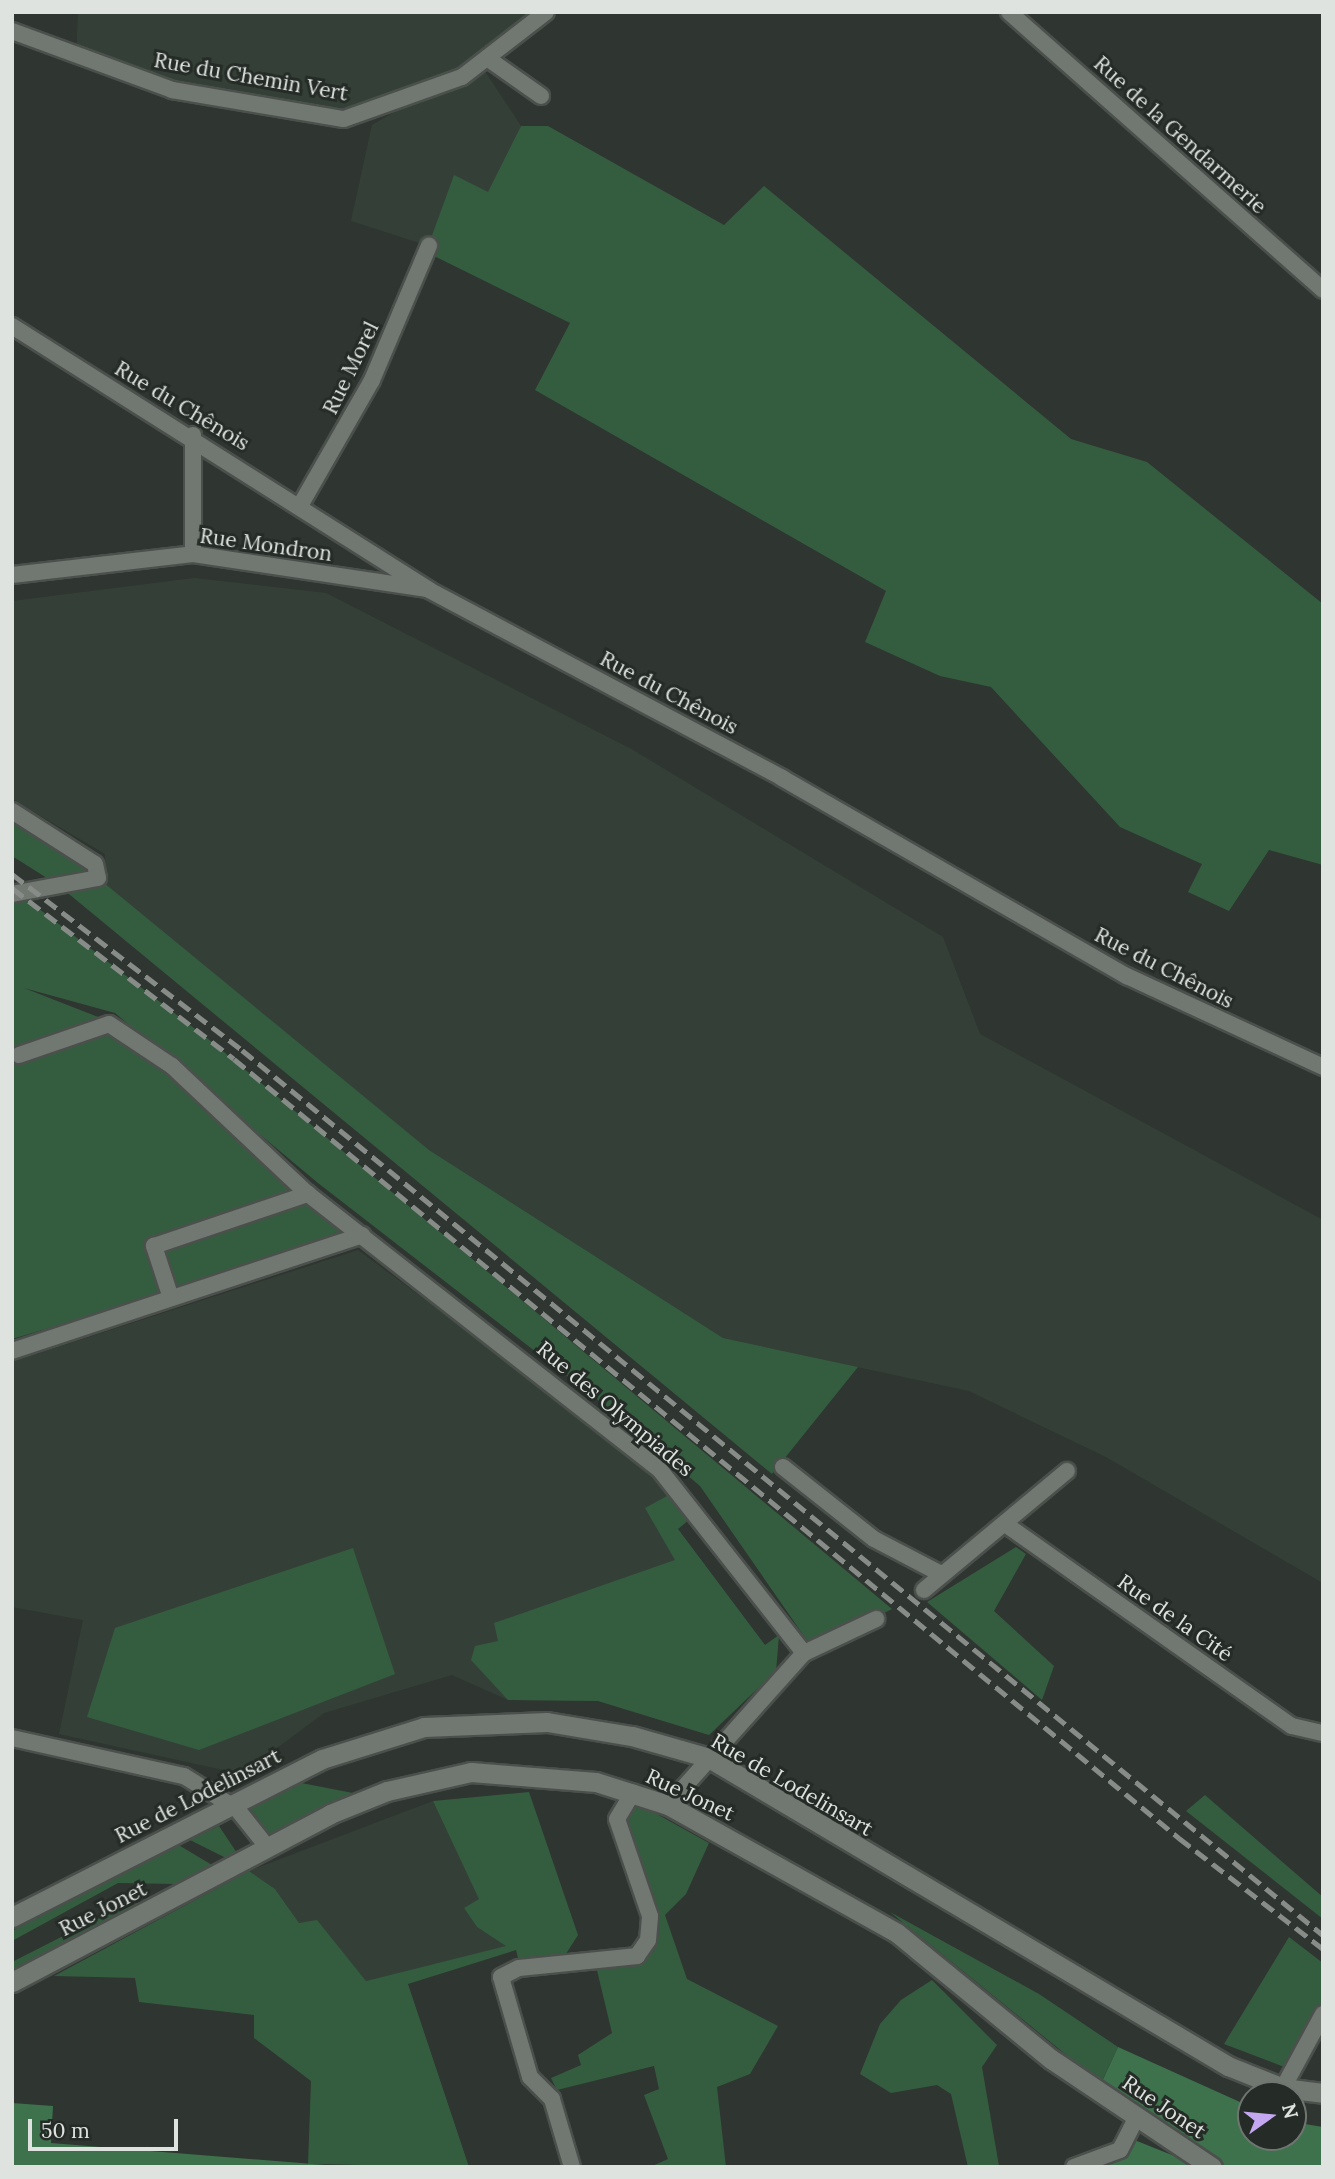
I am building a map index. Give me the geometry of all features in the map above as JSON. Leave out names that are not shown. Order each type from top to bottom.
[{"type":"street","name":"Rue du Chemin Vert","points":[[12,32],[172,90],[344,119],[434,92],[487,58],[546,12]]},
{"type":"street","name":"Rue de la Gendarmerie","points":[[1009,12],[1323,290]]},
{"type":"street","points":[[487,58],[541,96]]},
{"type":"street","name":"Rue Morel","points":[[301,504],[372,380],[429,246]]},
{"type":"street","name":"Rue du Chênois","points":[[12,326],[193,435],[429,590],[782,778],[1127,976],[1323,1067]]},
{"type":"street","points":[[193,435],[193,554]]},
{"type":"street","name":"Rue Mondron","points":[[12,575],[193,554],[429,590]]},
{"type":"street","points":[[12,811],[95,864],[98,878],[12,894]]},
{"type":"street","name":"Rue des Olympiades","points":[[19,1055],[109,1024],[172,1066],[308,1194],[660,1469],[804,1653]]},
{"type":"street","points":[[170,1295],[153,1246],[308,1194]]},
{"type":"street","points":[[12,1351],[170,1295],[362,1235]]},
{"type":"street","points":[[783,1468],[874,1539],[941,1574]]},
{"type":"street","points":[[924,1590],[941,1574],[1008,1526],[1067,1471]]},
{"type":"street","name":"Rue de la Cité","points":[[1008,1526],[1292,1726],[1323,1733]]},
{"type":"street","points":[[668,1805],[804,1653],[876,1619]]},
{"type":"street","name":"Rue de Lodelinsart","points":[[12,1917],[228,1804],[322,1759],[424,1727],[480,1720],[547,1721],[620,1734],[709,1758],[1228,2066],[1266,2081]]},
{"type":"street","points":[[12,1738],[184,1776],[228,1804],[268,1848]]},
{"type":"street","name":"Rue Jonet","points":[[12,1982],[268,1848],[387,1791],[471,1772],[533,1773],[634,1792],[668,1805],[897,1933],[1051,2059],[1208,2164]]},
{"type":"street","points":[[572,2167],[552,2099],[530,2077],[501,1978],[519,1968],[637,1956],[648,1940],[650,1916],[617,1819],[634,1792]]},
{"type":"street","points":[[1287,2081],[1323,2014]]},
{"type":"street","points":[[1074,2167],[1120,2150],[1137,2117]]},
{"type":"shaded area","points":[[78,12],[546,12],[480,64],[521,126],[488,193],[454,176],[429,246],[351,221],[372,125],[424,95],[344,119],[172,90],[76,60]]},
{"type":"shaded area","points":[[194,578],[326,593],[633,750],[943,937],[980,1034],[1323,1220],[1323,1583],[1106,1457],[969,1391],[723,1338],[429,1150],[103,886],[105,854],[12,799],[12,601]]},
{"type":"shaded area","points":[[358,1250],[605,1433],[676,1501],[678,1529],[765,1645],[779,1635],[776,1671],[709,1735],[598,1701],[508,1700],[452,1675],[324,1713],[242,1774],[59,1734],[83,1620],[12,1607],[12,1362]]},
{"type":"shaded area","points":[[433,1801],[480,1899],[464,1908],[477,1927],[507,1946],[366,1981],[317,1921],[299,1923],[275,1889],[249,1871]]},
{"type":"green space","points":[[521,126],[548,126],[724,225],[764,186],[1071,439],[1147,462],[1323,604],[1323,865],[1269,850],[1229,911],[1188,892],[1202,864],[1120,827],[991,687],[940,676],[865,642],[886,591],[535,390],[570,323],[426,252],[454,175],[488,192]]},
{"type":"green space","points":[[12,820],[95,864],[98,878],[429,1150],[723,1338],[858,1367],[772,1474],[58,885],[12,856]]},
{"type":"green space","points":[[12,888],[212,1042],[892,1609],[813,1649],[700,1486],[607,1407],[318,1183],[115,1013],[24,988],[111,1022],[362,1235],[12,1339]]},
{"type":"green space","points":[[669,1495],[690,1519],[678,1529],[765,1645],[779,1635],[776,1671],[709,1735],[598,1701],[508,1700],[471,1660],[475,1646],[498,1641],[494,1623],[675,1560],[645,1508]]},
{"type":"green space","points":[[1016,1547],[1026,1554],[994,1611],[1054,1666],[1042,1700],[927,1602]]},
{"type":"green space","points":[[353,1548],[395,1674],[199,1750],[87,1717],[115,1628]]},
{"type":"green space","points":[[291,1781],[353,1793],[271,1836],[247,1804]]},
{"type":"green space","points":[[529,1792],[578,1935],[564,1957],[518,1958],[516,1950],[408,1984],[469,2167],[308,2164],[311,2081],[254,2038],[254,2015],[139,2002],[135,1978],[54,1976],[249,1871],[275,1889],[299,1923],[317,1920],[366,1981],[506,1946],[477,1927],[464,1908],[479,1899],[433,1801]]},
{"type":"green space","points":[[1205,1795],[1323,1897],[1323,1919],[1186,1811]]},
{"type":"green space","points":[[637,1803],[709,1843],[686,1894],[665,1915],[687,1979],[778,2026],[750,2074],[717,2087],[726,2167],[650,2167],[668,2159],[644,2095],[659,2089],[654,2066],[557,2090],[551,2078],[581,2065],[578,2055],[612,2033],[595,1962],[637,1956],[649,1925],[620,1830]]},
{"type":"green space","points":[[219,1826],[237,1853],[226,1858],[190,1840]]},
{"type":"green space","points":[[177,1844],[212,1865],[176,1884],[118,1883],[12,1941],[12,1931]]},
{"type":"green space","points":[[130,1902],[142,1903],[12,1977],[12,1962]]},
{"type":"green space","points":[[890,1912],[1039,1994],[1118,2047],[1101,2083]]},
{"type":"green space","points":[[1289,1937],[1323,1963],[1323,2004],[1292,2070],[1224,2044]]},
{"type":"green space","points":[[932,1980],[997,2045],[982,2067],[999,2166],[968,2167],[951,2094],[937,2085],[891,2093],[860,2074],[880,2024],[901,2000]]},
{"type":"green space","points":[[1118,2047],[1237,2101],[1237,2151],[1307,2151],[1307,2124],[1323,2127],[1323,2167],[1210,2167],[1098,2090]]},
{"type":"green space","points":[[12,2103],[53,2106],[51,2143],[351,2167],[12,2167]]},
{"type":"green space","points":[[1127,2137],[1177,2157],[1190,2167],[1079,2167]]},
{"type":"railway","points":[[12,874],[242,1050],[1323,1935]]},
{"type":"railway","points":[[12,888],[234,1059],[1179,1838],[1323,1949]]}]
